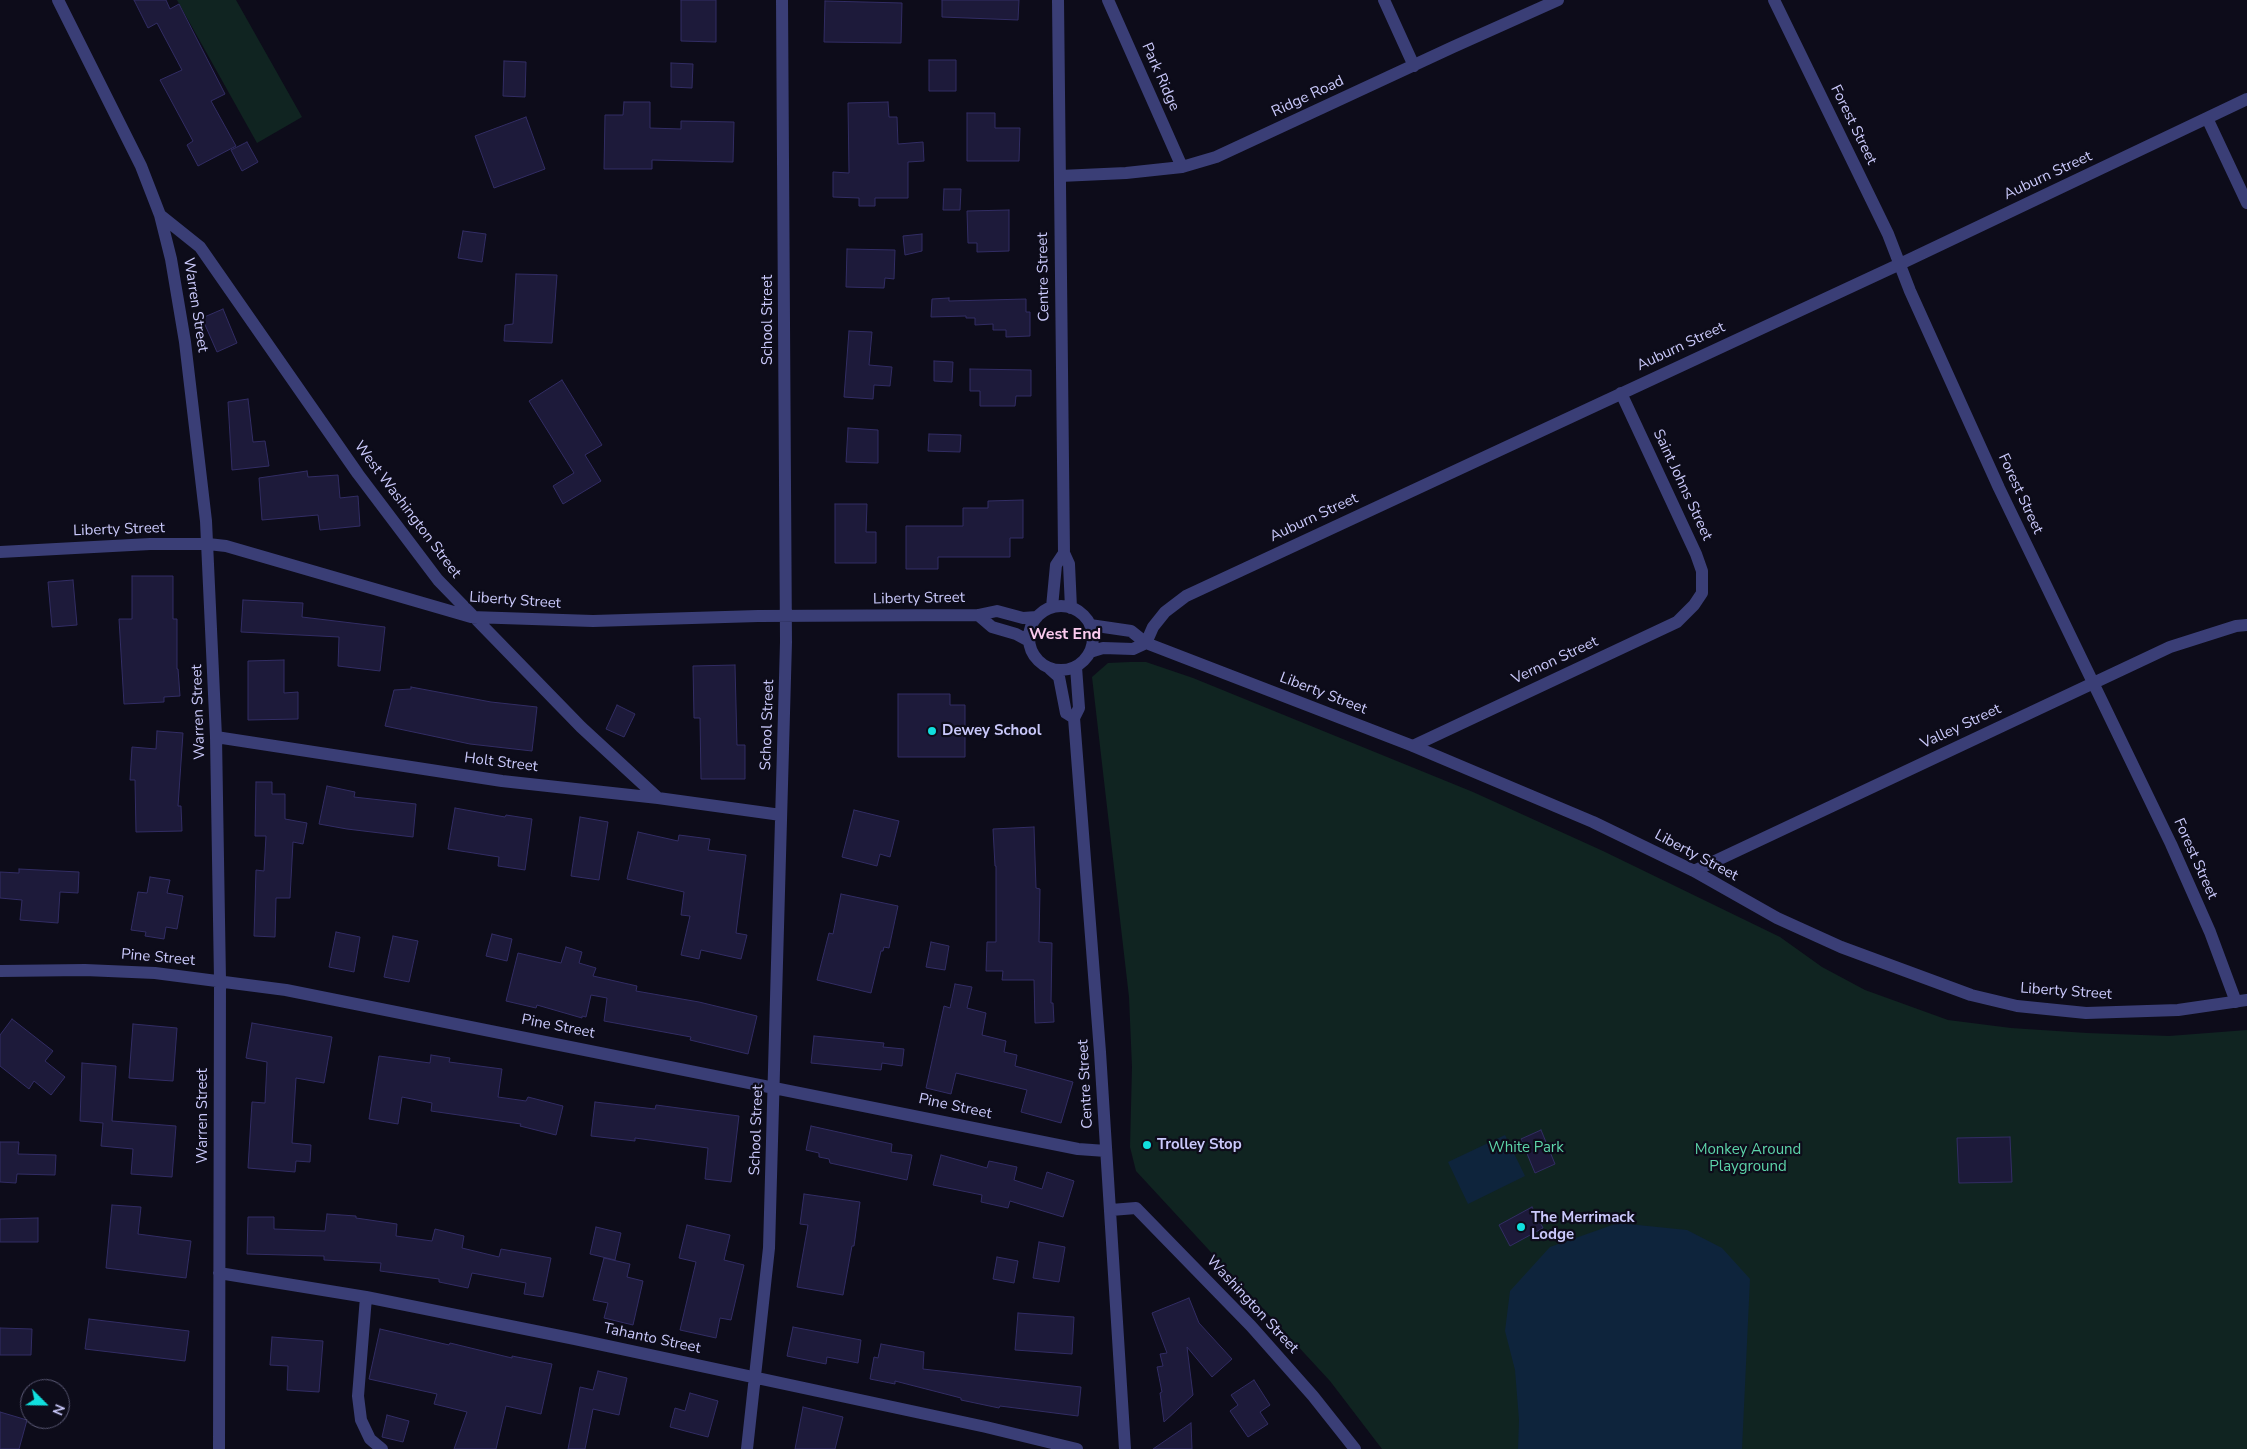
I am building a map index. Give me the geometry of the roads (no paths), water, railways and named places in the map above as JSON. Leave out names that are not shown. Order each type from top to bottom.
[{"type":"street","name":"Warren Street","points":[[58,0],[141,166],[160,216],[171,259],[185,342],[208,544],[216,737],[220,980],[219,1449]]},
{"type":"street","name":"School Street","points":[[747,1449],[769,1248],[782,815],[786,616],[782,0]]},
{"type":"street","name":"Centre Street","points":[[1058,0],[1064,553],[1069,564],[1071,608]]},
{"type":"street","name":"Park Ridge","points":[[1108,0],[1182,167]]},
{"type":"street","points":[[1384,0],[1414,66]]},
{"type":"street","name":"Ridge Road","points":[[1060,176],[1182,167],[1216,157],[1558,0]]},
{"type":"street","name":"Forest Street","points":[[1774,0],[1888,234],[1910,291],[1995,479],[2171,844],[2241,1001]]},
{"type":"street","name":"Auburn Street","points":[[1146,643],[1153,627],[1165,612],[1186,596],[1900,264],[2247,99]]},
{"type":"street","points":[[2207,118],[2247,203]]},
{"type":"street","name":"West Washington Street","points":[[160,216],[200,248],[358,474],[438,580],[582,727],[658,798]]},
{"type":"street","name":"Saint Johns Street","points":[[1621,393],[1696,554],[1702,571],[1702,593]]},
{"type":"street","name":"Liberty Street","points":[[0,552],[150,544],[208,544],[235,548],[472,616],[593,621],[786,616],[978,615],[997,611],[1023,618],[1037,616]]},
{"type":"street","name":"Centre Street","points":[[1052,607],[1056,565],[1064,553]]},
{"type":"street","name":"Vernon Street","points":[[1413,746],[1677,622],[1694,605],[1702,593]]},
{"type":"street","points":[[1052,607],[1071,608],[1086,618],[1090,625],[1093,634],[1090,652],[1076,667],[1059,670],[1050,669],[1035,658],[1029,641],[1032,624],[1037,616],[1052,607]]},
{"type":"street","name":"Liberty Street","points":[[978,615],[992,628],[1016,634],[1029,641]]},
{"type":"street","name":"Liberty Street","points":[[1090,625],[1131,632],[1146,643],[1413,746],[1593,822],[1694,872],[1777,918],[1841,947],[1971,995],[2017,1006],[2086,1013],[2178,1010],[2241,1001]]},
{"type":"street","name":"Valley Street","points":[[1694,872],[2170,647],[2236,626],[2247,625]]},
{"type":"street","points":[[1090,652],[1103,648],[1133,649],[1146,643]]},
{"type":"street","name":"Centre Street","points":[[1076,667],[1078,708],[1074,718],[1100,1052],[1125,1449]]},
{"type":"street","name":"Centre Street","points":[[1050,669],[1059,677],[1066,713],[1074,718]]},
{"type":"street","name":"Holt Street","points":[[216,737],[502,781],[658,798],[782,815]]},
{"type":"street","name":"Pine Street","points":[[0,971],[85,970],[155,973],[220,980],[296,992],[1078,1149],[1106,1151]]},
{"type":"street","name":"Washington Street","points":[[1111,1210],[1136,1208],[1251,1326],[1313,1396],[1355,1449]]},
{"type":"street","name":"Tahanto Street","points":[[219,1273],[366,1296],[754,1377],[986,1427],[1077,1449]]},
{"type":"street","points":[[366,1296],[358,1396],[361,1420],[370,1439],[382,1449]]},
{"type":"water","points":[[1505,1135],[1525,1176],[1468,1204],[1448,1162]]},
{"type":"water","points":[[1618,1223],[1687,1230],[1722,1248],[1750,1279],[1742,1449],[1518,1449],[1519,1420],[1515,1370],[1505,1331],[1510,1291],[1550,1247]]},
{"type":"place","name":"Dewey School","points":[[932,731]]},
{"type":"place","name":"Trolley Stop","points":[[1147,1145]]},
{"type":"place","name":"The Merrimack Lodge","points":[[1521,1227]]},
{"type":"district","name":"West End","points":[[1065,635]]},
{"type":"park label","name":"White Park","points":[[1526,1148]]},
{"type":"park label","name":"Monkey Around Playground","points":[[1748,1158]]}]
